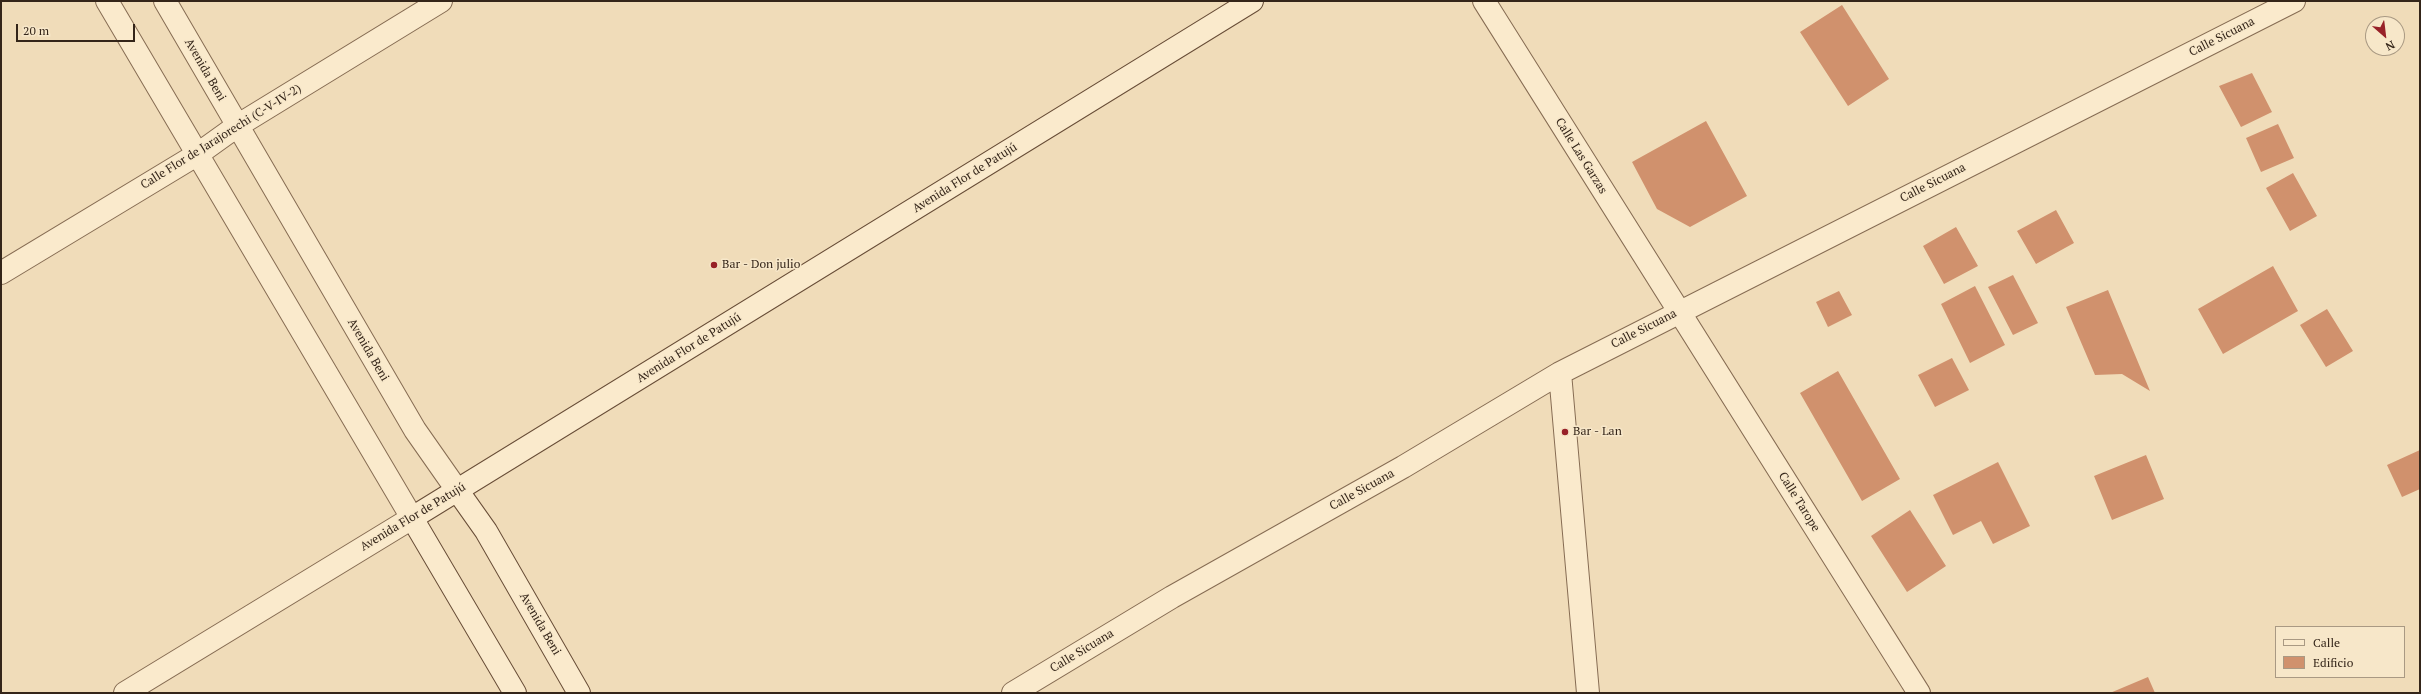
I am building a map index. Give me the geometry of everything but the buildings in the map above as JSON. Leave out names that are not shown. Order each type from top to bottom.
[{"type":"street","points":[[107,1],[515,693]]},
{"type":"street","name":"Avenida Beni","points":[[165,1],[415,430],[486,531],[579,693]]},
{"type":"street","name":"Calle Flor de Jarajorechi (C-V-IV-2)","points":[[1,273],[198,154],[237,126],[441,1]]},
{"type":"street","name":"Avenida Flor de Patujú","points":[[125,693],[1252,1]]},
{"type":"street","name":"Calle Las Garzas","points":[[1484,1],[1679,311]]},
{"type":"street","name":"Calle Sicuana","points":[[1013,693],[1172,597],[1396,471],[1560,373],[1679,311],[2294,1]]},
{"type":"street","name":"Calle Tarope","points":[[1679,311],[1919,693]]},
{"type":"street","points":[[1560,373],[1588,693]]},
{"type":"place","name":"Bar - Don julio","points":[[714,265]]},
{"type":"place","name":"Bar - Lan","points":[[1565,432]]}]
